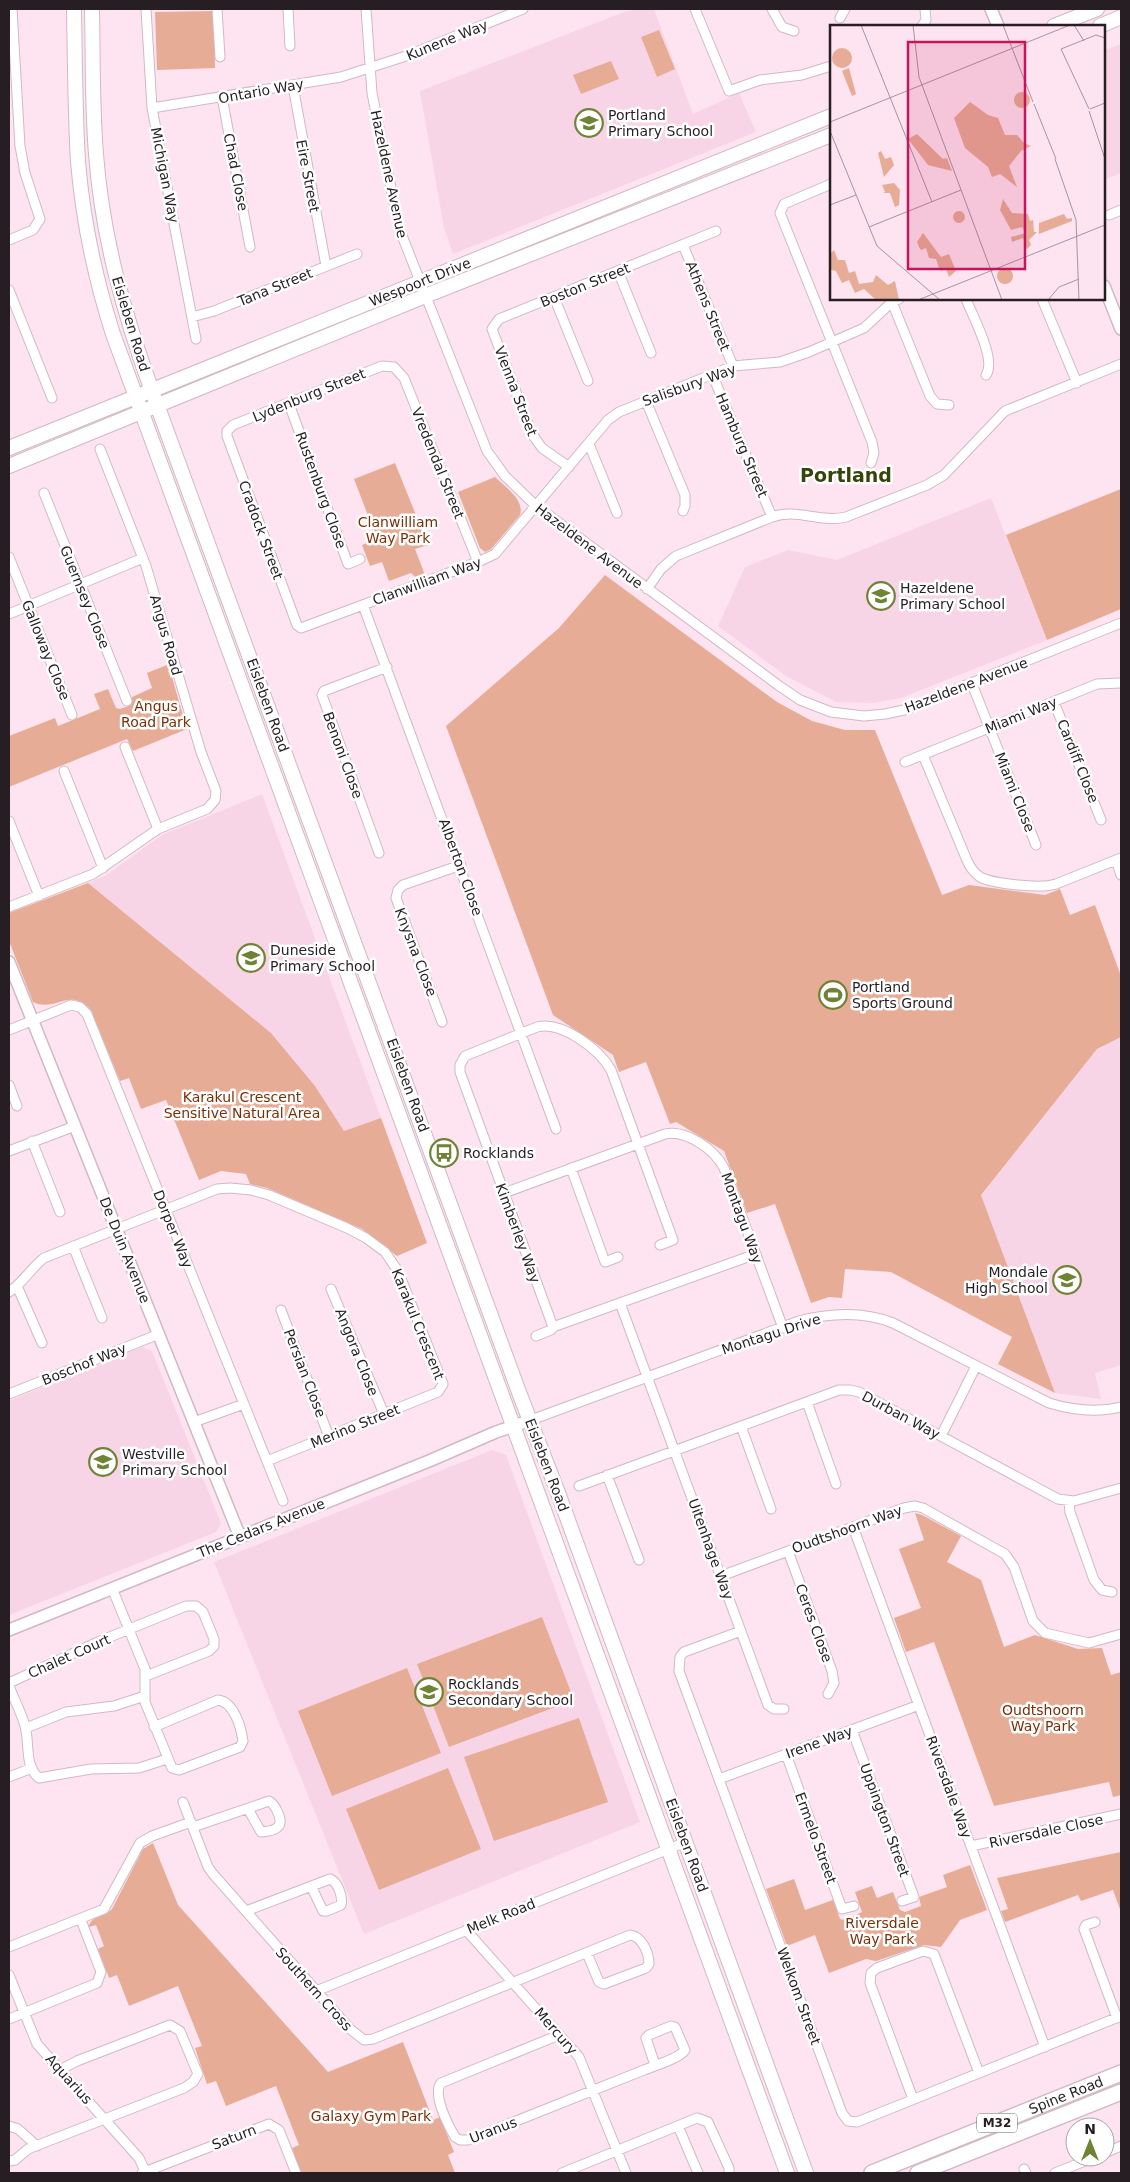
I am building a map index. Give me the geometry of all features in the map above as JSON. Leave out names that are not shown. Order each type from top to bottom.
[{"type":"main road","name":"Eisleben Road","points":[[74,9],[77,142],[84,212],[104,306],[135,398],[787,2173]]},
{"type":"main road","name":"Eisleben Road","points":[[92,9],[96,154],[101,202],[114,272],[129,324],[157,406],[806,2173]]},
{"type":"main road","points":[[1057,25],[1097,9]]},
{"type":"main road","points":[[1102,25],[1121,17]]},
{"type":"main road","name":"Wespoort Drive","points":[[9,448],[830,116]]},
{"type":"main road","name":"Wespoort Drive","points":[[9,466],[425,296],[830,135]]},
{"type":"main road","name":"Spine Road","points":[[872,2173],[1121,2073]]},
{"type":"main road","name":"Spine Road","points":[[918,2173],[1121,2092]]},
{"type":"street","points":[[9,240],[33,230],[40,219],[21,154],[12,9]]},
{"type":"street","name":"Michigan Way","points":[[146,9],[152,108],[196,339]]},
{"type":"street","points":[[217,9],[220,57]]},
{"type":"street","points":[[288,9],[290,46]]},
{"type":"street","name":"Hazeldene Avenue","points":[[366,9],[372,93],[398,228],[487,451],[505,476],[535,506],[778,685],[800,700],[831,712],[864,716],[904,710],[1121,623]]},
{"type":"street","name":"Kunene Way","points":[[370,68],[406,56],[522,9]]},
{"type":"street","points":[[696,9],[729,91],[751,82],[802,75],[830,66]]},
{"type":"street","points":[[772,9],[782,27],[794,31]]},
{"type":"street","points":[[840,18],[845,9]]},
{"type":"street","points":[[923,25],[926,20],[925,9]]},
{"type":"street","points":[[991,9],[998,25]]},
{"type":"street","name":"Ontario Way","points":[[152,108],[292,86],[341,77],[370,68]]},
{"type":"street","name":"Eire Street","points":[[292,86],[326,266]]},
{"type":"street","name":"Chad Close","points":[[222,98],[250,247]]},
{"type":"street","points":[[830,184],[784,204],[780,209],[781,218],[872,442],[874,453],[871,463]]},
{"type":"street","points":[[1109,215],[1121,210]]},
{"type":"street","name":"Boston Street","points":[[492,329],[499,319],[716,231]]},
{"type":"street","name":"Athens Street","points":[[683,245],[733,366]]},
{"type":"street","name":"Tana Street","points":[[192,317],[214,312],[358,254]]},
{"type":"street","points":[[618,272],[651,353]]},
{"type":"street","points":[[1105,289],[1121,329]]},
{"type":"street","points":[[9,290],[52,398]]},
{"type":"street","points":[[554,298],[588,381]]},
{"type":"street","points":[[895,300],[930,396],[937,404],[949,405]]},
{"type":"street","name":"Salisbury Way","points":[[535,506],[614,415],[733,366],[780,362],[832,342],[864,328],[895,300]]},
{"type":"street","points":[[966,300],[988,355],[990,366],[986,375]]},
{"type":"street","points":[[1042,300],[1077,383]]},
{"type":"street","name":"Vienna Street","points":[[492,329],[537,442],[546,452],[569,467]]},
{"type":"street","points":[[646,588],[661,569],[676,556],[772,517],[785,513],[834,520],[927,485],[952,468],[1006,411],[1121,364]]},
{"type":"street","name":"Lydenburg Street","points":[[227,432],[233,425],[382,366],[394,367]]},
{"type":"street","name":"Vredendal Street","points":[[394,367],[404,378],[478,562]]},
{"type":"street","name":"Hamburg Street","points":[[712,374],[772,517]]},
{"type":"street","points":[[646,401],[685,495],[685,506],[682,511]]},
{"type":"street","name":"Rustenburg Close","points":[[289,404],[348,564],[360,559]]},
{"type":"street","name":"Cradock Street","points":[[227,432],[299,627]]},
{"type":"street","points":[[589,444],[617,513]]},
{"type":"street","name":"Angus Road","points":[[9,908],[103,868],[158,829],[207,809],[215,800],[216,791],[201,752],[143,558],[100,449]]},
{"type":"street","name":"Guernsey Close","points":[[44,493],[127,701]]},
{"type":"street","name":"Clanwilliam Way","points":[[299,627],[478,562],[495,554],[535,506]]},
{"type":"street","name":"Galloway Close","points":[[9,557],[72,715]]},
{"type":"street","points":[[9,614],[143,558]]},
{"type":"street","name":"Alberton Close","points":[[363,604],[556,1130]]},
{"type":"street","name":"Benoni Close","points":[[378,854],[322,695],[324,691],[387,667]]},
{"type":"street","name":"Miami Way","points":[[905,762],[1097,684],[1121,683]]},
{"type":"street","name":"Miami Close","points":[[972,684],[1036,845]]},
{"type":"street","name":"Cardiff Close","points":[[1054,702],[1101,820]]},
{"type":"street","points":[[125,747],[158,829]]},
{"type":"street","points":[[923,754],[966,858],[973,871],[979,876],[995,881],[1044,887],[1118,859],[1121,875]]},
{"type":"street","points":[[64,771],[103,868]]},
{"type":"street","points":[[9,821],[39,896]]},
{"type":"street","name":"Knysna Close","points":[[442,1022],[396,898],[398,890],[403,885],[460,865]]},
{"type":"street","name":"De Duin Avenue","points":[[9,962],[240,1537]]},
{"type":"street","name":"Dorper Way","points":[[9,1030],[71,1005],[84,1010],[283,1501]]},
{"type":"street","points":[[522,1033],[542,1026],[560,1027],[600,1054],[611,1070],[673,1240],[660,1245]]},
{"type":"street","name":"Kimberley Way","points":[[522,1033],[468,1053],[462,1060],[459,1068],[553,1327]]},
{"type":"street","points":[[9,1085],[17,1106]]},
{"type":"street","points":[[9,1150],[75,1126]]},
{"type":"street","name":"Montagu Way","points":[[504,1193],[664,1134],[678,1133],[716,1155],[724,1168],[783,1328]]},
{"type":"street","points":[[32,1141],[60,1212]]},
{"type":"street","points":[[571,1168],[606,1262],[618,1257]]},
{"type":"street","name":"Karakul Crescent","points":[[9,1292],[44,1258],[217,1189],[251,1190],[269,1195],[366,1238],[390,1258],[398,1271],[443,1384],[442,1389]]},
{"type":"street","points":[[73,1246],[102,1318]]},
{"type":"street","points":[[536,1336],[551,1330],[553,1327],[756,1254]]},
{"type":"street","points":[[17,1286],[42,1343]]},
{"type":"street","name":"Angora Close","points":[[331,1289],[384,1414]]},
{"type":"street","name":"Uitenhage Way","points":[[620,1303],[768,1705],[774,1709],[784,1708]]},
{"type":"street","name":"Persian Close","points":[[281,1310],[329,1437]]},
{"type":"street","name":"Montagu Drive","points":[[531,1420],[811,1318],[829,1315],[865,1316],[893,1323],[1036,1398],[1065,1408],[1085,1410],[1121,1407]]},
{"type":"street","name":"Boschof Way","points":[[9,1394],[159,1334]]},
{"type":"street","points":[[941,1436],[976,1366]]},
{"type":"street","name":"Merino Street","points":[[267,1461],[442,1389]]},
{"type":"street","name":"Durban Way","points":[[579,1486],[839,1390],[855,1391],[1058,1499],[1069,1501]]},
{"type":"street","points":[[807,1402],[836,1484]]},
{"type":"street","points":[[194,1422],[244,1404]]},
{"type":"street","name":"The Cedars Avenue","points":[[9,1630],[496,1432],[531,1420]]},
{"type":"street","points":[[741,1426],[771,1509]]},
{"type":"street","points":[[607,1475],[638,1560]]},
{"type":"street","points":[[1112,1592],[1102,1590],[1094,1580],[1070,1512],[1069,1501],[1121,1488]]},
{"type":"street","name":"Oudtshoorn Way","points":[[721,1576],[904,1508],[915,1506],[923,1508],[1005,1554],[1014,1567],[1033,1621],[1045,1633],[1088,1644],[1121,1634]]},
{"type":"street","name":"Riversdale Way","points":[[853,1527],[1044,2047]]},
{"type":"street","name":"Ceres Close","points":[[788,1551],[832,1670],[834,1683],[828,1694]]},
{"type":"street","points":[[112,1588],[146,1676],[145,1696],[154,1727],[172,1768],[179,1770],[240,1747],[242,1735],[231,1707],[228,1703],[218,1700],[154,1727]]},
{"type":"street","name":"Chalet Court","points":[[9,1685],[129,1630],[186,1606],[196,1606],[203,1612],[214,1639],[214,1646],[209,1651],[146,1676]]},
{"type":"street","name":"Welkom Street","points":[[742,1631],[684,1652],[679,1661],[680,1671],[842,2114],[848,2121],[857,2122],[1119,2017]]},
{"type":"street","points":[[9,1685],[26,1728],[28,1752],[36,1776],[44,1779],[91,1769],[139,1768],[167,1759]]},
{"type":"street","points":[[26,1728],[66,1712],[114,1706],[145,1696]]},
{"type":"street","name":"Irene Way","points":[[718,1779],[919,1705]]},
{"type":"street","name":"Uppington Street","points":[[852,1730],[914,1897],[902,1901]]},
{"type":"street","name":"Ermelo Street","points":[[786,1754],[842,1909],[854,1906]]},
{"type":"street","points":[[9,1777],[32,1768]]},
{"type":"street","name":"Southern Cross","points":[[183,1802],[208,1867],[356,2035],[364,2040],[373,2039],[513,1983]]},
{"type":"street","points":[[9,1947],[81,1920],[104,1909],[140,1843],[152,1836],[248,1809]]},
{"type":"street","name":"Riversdale Close","points":[[970,1846],[1121,1814]]},
{"type":"street","name":"Melk Road","points":[[316,1990],[686,1842]]},
{"type":"street","points":[[246,1911],[310,1886]]},
{"type":"street","points":[[9,2019],[93,1985],[100,1979],[101,1972],[81,1920]]},
{"type":"street","points":[[1095,1922],[1086,1925],[1084,1929],[1119,2017]]},
{"type":"street","name":"Mercury","points":[[466,1930],[578,2057],[626,2173]]},
{"type":"street","points":[[513,1983],[630,1935],[636,1935],[641,1940],[649,1959],[649,1964],[646,1968],[604,1984],[600,1982],[587,1953]]},
{"type":"street","points":[[913,2100],[870,1983],[871,1973],[877,1968],[923,1951],[934,1954],[979,2073]]},
{"type":"street","name":"Aquarius","points":[[9,1975],[37,2044],[139,2158],[144,2173]]},
{"type":"street","points":[[9,2161],[15,2160],[28,2149],[184,2088],[193,2082],[198,2074],[180,2031],[175,2026],[165,2025],[60,2070]]},
{"type":"street","points":[[593,2090],[655,2066],[680,2055],[685,2051],[674,2027],[649,2034],[646,2038],[655,2066]]},
{"type":"street","name":"Uranus","points":[[559,2034],[441,2083],[438,2088],[438,2096],[454,2135],[460,2140],[468,2140],[593,2090]]},
{"type":"street","points":[[562,2173],[697,2118],[708,2122],[729,2168],[729,2173]]},
{"type":"street","name":"Saturn","points":[[144,2173],[269,2124],[279,2130],[296,2173]]},
{"type":"street","points":[[9,2126],[18,2130],[37,2146]]},
{"type":"street","points":[[678,2126],[698,2173]]},
{"type":"street","points":[[1056,2173],[1071,2167]]},
{"type":"shaded area","name":"Portland Primary School","points":[[654,9],[693,114],[739,93],[756,132],[453,254],[444,228],[420,91],[624,12]]},
{"type":"shaded area","points":[[1121,44],[1121,173],[1105,180],[1105,50]]},
{"type":"shaded area","name":"Hazeldene Primary School","points":[[991,498],[1047,640],[901,698],[873,703],[836,702],[786,676],[718,626],[745,567],[788,550],[837,560]]},
{"type":"shaded area","name":"Duneside Primary School","points":[[262,794],[381,1118],[344,1131],[315,1086],[271,1033],[88,883],[105,876],[162,835]]},
{"type":"shaded area","name":"Mondale High School","points":[[1121,1037],[1121,1365],[1095,1373],[1101,1399],[1055,1393],[981,1195],[1097,1049]]},
{"type":"shaded area","name":"Westville Primary School","points":[[142,1347],[152,1351],[221,1523],[216,1532],[9,1615],[9,1401]]},
{"type":"shaded area","name":"Rocklands Secondary School","points":[[492,1450],[506,1455],[640,1822],[364,1934],[214,1562]]},
{"type":"green space","points":[[214,11],[215,68],[157,70],[155,12]]},
{"type":"green space","points":[[659,30],[675,69],[657,77],[641,37]]},
{"type":"green space","points":[[611,61],[619,79],[581,94],[573,75]]},
{"type":"green space","name":"Clanwilliam Way Park","points":[[395,463],[428,545],[415,549],[425,575],[416,578],[411,573],[389,581],[382,562],[370,566],[362,545],[377,539],[354,479]]},
{"type":"green space","points":[[495,477],[517,499],[521,509],[520,515],[491,549],[485,552],[480,548],[458,492]]},
{"type":"green space","points":[[1121,489],[1121,609],[1047,640],[1006,535]]},
{"type":"green space","name":"Portland Sports Ground","points":[[605,575],[777,702],[812,721],[845,730],[875,730],[942,895],[969,885],[1045,895],[1060,889],[1070,915],[1095,905],[1121,976],[1121,1037],[1097,1049],[981,1195],[1055,1393],[998,1364],[1012,1337],[891,1272],[845,1269],[842,1298],[829,1297],[811,1303],[775,1204],[747,1213],[724,1151],[676,1122],[670,1124],[646,1062],[619,1072],[613,1055],[553,1015],[446,726],[559,628]]},
{"type":"green space","name":"Angus Road Park","points":[[167,665],[187,729],[133,751],[127,739],[9,787],[9,736],[55,718],[58,726],[100,709],[94,694],[108,689],[116,708],[120,709],[131,705],[132,697],[152,688],[147,673]]},
{"type":"green space","name":"Karakul Crescent Sensitive Natural Area","points":[[88,883],[271,1033],[315,1086],[344,1131],[381,1118],[427,1243],[397,1256],[362,1229],[267,1188],[250,1184],[246,1174],[221,1171],[199,1180],[166,1100],[141,1109],[129,1078],[120,1081],[91,1010],[83,1003],[76,1000],[49,1005],[33,1002],[9,941],[9,913]]},
{"type":"green space","name":"Oudtshoorn Way Park","points":[[915,1513],[961,1536],[947,1562],[981,1580],[1004,1647],[1035,1635],[1078,1649],[1102,1648],[1111,1675],[1121,1672],[1121,1795],[1113,1797],[1109,1782],[994,1806],[934,1642],[906,1652],[894,1618],[921,1608],[899,1549],[924,1540]]},
{"type":"green space","points":[[542,1617],[574,1700],[449,1747],[417,1664]]},
{"type":"green space","points":[[407,1668],[441,1753],[332,1796],[298,1711]]},
{"type":"green space","points":[[579,1718],[608,1802],[494,1841],[464,1757]]},
{"type":"green space","points":[[448,1768],[481,1849],[379,1890],[346,1809]]},
{"type":"green space","name":"Galaxy Gym Park","points":[[153,1843],[178,1905],[328,2072],[403,2042],[433,2120],[440,2117],[454,2152],[448,2155],[455,2173],[300,2173],[292,2148],[299,2145],[276,2086],[226,2106],[216,2081],[207,2084],[195,2048],[202,2046],[178,1986],[129,2006],[117,1975],[109,1978],[98,1949],[104,1946],[96,1925],[89,1927],[92,1921],[112,1909],[143,1849]]},
{"type":"green space","points":[[1121,1852],[1121,1912],[1113,1890],[1081,1901],[1078,1895],[1005,1922],[1001,1911],[1008,1909],[997,1878]]},
{"type":"green space","name":"Riversdale Way Park","points":[[970,1865],[987,1910],[960,1920],[941,1947],[924,1945],[876,1961],[866,1959],[829,1973],[815,1935],[787,1946],[766,1889],[794,1879],[805,1910],[833,1900],[840,1919],[845,1920],[862,1912],[855,1892],[872,1886],[877,1898],[893,1892],[900,1910],[905,1912],[921,1906],[919,1897],[947,1887],[943,1875]]},
{"type":"place","name":"Portland Primary School","points":[[589,123]]},
{"type":"place","name":"Hazeldene Primary School","points":[[881,596]]},
{"type":"place","name":"Duneside Primary School","points":[[251,958]]},
{"type":"place","name":"Portland Sports Ground","points":[[833,995]]},
{"type":"place","name":"Rocklands","points":[[444,1153]]},
{"type":"place","name":"Mondale High School","points":[[1067,1280]]},
{"type":"place","name":"Westville Primary School","points":[[103,1462]]},
{"type":"place","name":"Rocklands Secondary School","points":[[429,1692]]},
{"type":"district","name":"Portland","points":[[846,475]]}]
